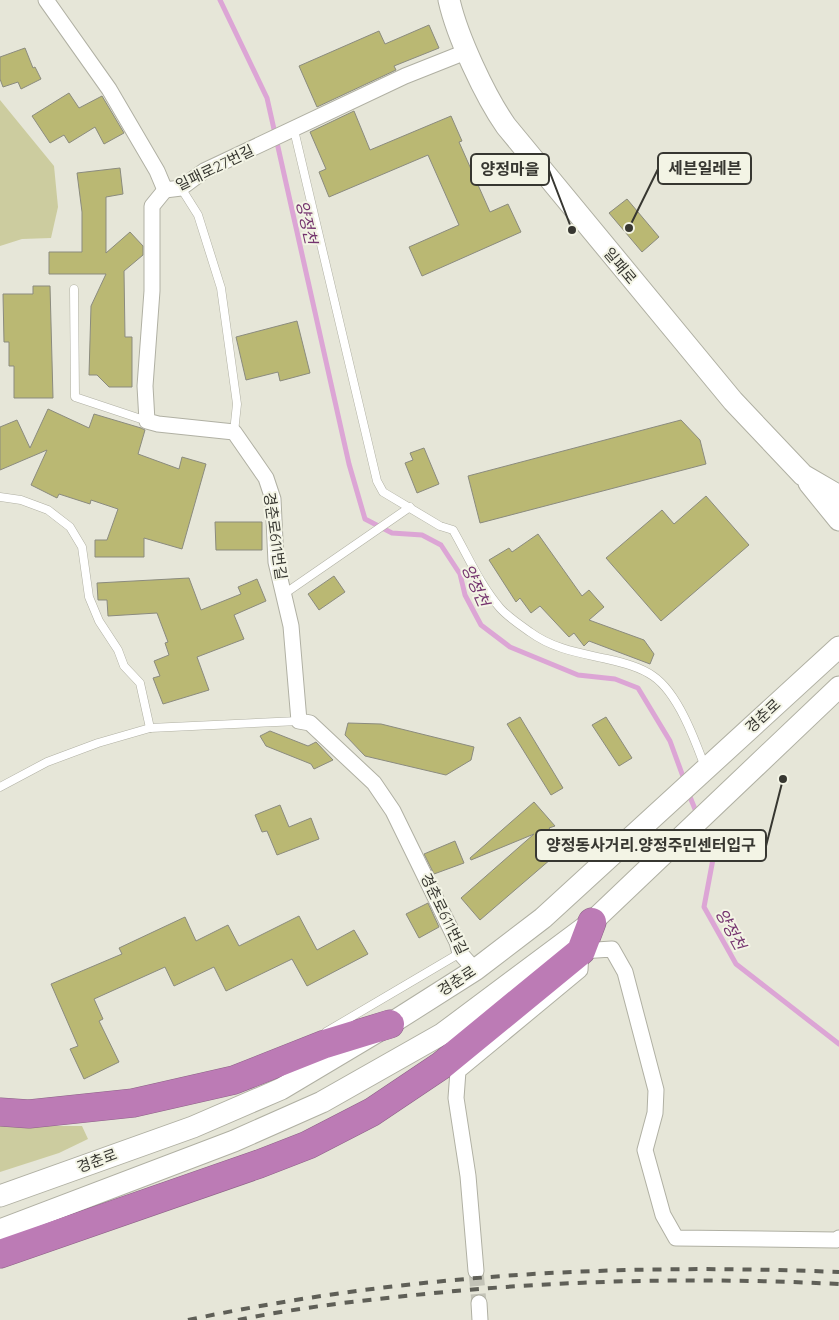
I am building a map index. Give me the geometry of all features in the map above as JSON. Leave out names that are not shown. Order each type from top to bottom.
[{"type":"highway","points":[[0,1254],[308,1145],[372,1112],[458,1052],[581,951],[592,922]]},
{"type":"highway","points":[[0,1112],[29,1114],[133,1103],[152,1099],[234,1080],[325,1044],[390,1024]]},
{"type":"main road","name":"일패로","points":[[449,0],[453,20],[495,110],[506,126],[733,402],[803,475],[839,496]]},
{"type":"main road","points":[[803,475],[839,520]]},
{"type":"main road","points":[[834,651],[839,634]]},
{"type":"main road","name":"경춘로","points":[[0,1196],[193,1127],[281,1089],[390,1024],[475,970],[543,918],[834,651]]},
{"type":"main road","name":"경춘로","points":[[0,1230],[225,1144],[322,1102],[442,1034],[592,922],[836,691]]},
{"type":"street","name":"일패로27번길","points":[[46,0],[109,89],[157,171],[165,190],[181,188],[204,171],[291,132],[405,76],[468,51]]},
{"type":"street","points":[[165,190],[152,206],[152,291],[145,386],[147,421],[158,424],[234,432]]},
{"type":"street","name":"경춘로611번길","points":[[234,432],[266,478],[273,499],[276,562],[292,626],[299,721],[310,723],[374,783],[393,812],[457,942],[460,953],[475,970]]},
{"type":"street","points":[[476,1271],[468,1176],[456,1098],[458,1071],[580,970],[581,951],[612,949],[625,972],[656,1090],[655,1112],[645,1150],[663,1215],[676,1238],[836,1240],[839,1238]]},
{"type":"street","points":[[479,1303],[480,1320]]},
{"type":"lane","points":[[291,132],[377,481],[383,492],[407,509],[440,526],[453,530],[472,565],[500,608],[530,633],[551,644],[580,655],[638,667],[654,676],[666,687],[692,734],[702,773]]},
{"type":"lane","points":[[181,188],[198,215],[220,288],[237,404],[234,432]]},
{"type":"lane","points":[[74,289],[75,397],[147,421]]},
{"type":"lane","points":[[0,497],[22,500],[48,510],[70,527],[82,547],[89,597],[98,621],[118,650],[124,666],[140,684],[150,728]]},
{"type":"lane","points":[[284,594],[375,533],[407,509]]},
{"type":"lane","points":[[0,787],[47,762],[98,743],[150,728],[299,721]]},
{"type":"lane","points":[[319,1036],[460,953]]},
{"type":"lane","points":[[151,1090],[161,1087]]},
{"type":"green space","points":[[0,100],[54,166],[58,207],[51,238],[22,239],[0,246]]},
{"type":"green space","points":[[0,1126],[82,1126],[88,1139],[59,1153],[0,1172]]},
{"type":"building","points":[[429,25],[439,48],[394,66],[396,70],[317,107],[299,66],[379,31],[385,44]]},
{"type":"building","points":[[25,48],[33,68],[35,67],[41,79],[21,89],[18,82],[3,87],[0,79],[0,57]]},
{"type":"building","points":[[69,93],[79,108],[102,96],[124,133],[104,144],[95,127],[69,143],[64,135],[50,143],[32,116]]},
{"type":"building","points":[[354,111],[370,150],[451,116],[462,141],[459,142],[490,212],[508,204],[521,232],[422,276],[409,247],[459,225],[428,155],[329,197],[319,172],[326,169],[310,132]]},
{"type":"building","points":[[120,168],[123,194],[106,197],[106,253],[130,232],[143,246],[143,255],[124,271],[125,337],[132,337],[132,387],[109,387],[97,375],[89,375],[91,306],[106,274],[49,274],[49,252],[82,252],[82,212],[77,173]]},
{"type":"building","points":[[627,199],[659,237],[642,252],[609,213]]},
{"type":"building","points":[[33,286],[50,286],[53,398],[14,398],[14,366],[9,366],[9,342],[4,342],[3,294],[33,294]]},
{"type":"building","points":[[297,321],[310,373],[280,381],[278,372],[246,380],[236,337]]},
{"type":"building","points":[[48,409],[89,428],[94,414],[141,428],[145,430],[138,454],[179,469],[182,457],[206,464],[182,549],[144,538],[144,557],[95,557],[95,540],[107,540],[118,509],[91,500],[90,504],[59,494],[57,498],[31,485],[47,450],[0,470],[0,427],[17,420],[30,448]]},
{"type":"building","points":[[681,420],[700,440],[706,464],[480,523],[468,476]]},
{"type":"building","points":[[424,448],[439,484],[417,493],[405,463],[413,460],[410,453]]},
{"type":"building","points":[[706,496],[749,545],[661,621],[606,558],[662,510],[674,524]]},
{"type":"building","points":[[215,522],[262,522],[262,550],[216,550]]},
{"type":"building","points":[[538,534],[582,596],[589,590],[604,607],[589,620],[644,640],[654,654],[650,664],[589,641],[584,646],[574,633],[569,637],[540,606],[531,613],[520,598],[516,602],[489,560],[509,548],[512,552]]},
{"type":"building","points":[[334,576],[345,592],[319,610],[308,594]]},
{"type":"building","points":[[189,578],[201,610],[241,594],[238,587],[257,579],[266,601],[234,615],[244,639],[197,657],[209,690],[163,704],[153,678],[160,676],[154,661],[169,655],[165,643],[168,642],[157,613],[108,616],[107,600],[98,600],[97,583]]},
{"type":"building","points":[[520,717],[563,788],[551,795],[507,724]]},
{"type":"building","points":[[606,717],[632,758],[619,766],[592,725]]},
{"type":"building","points":[[348,723],[381,724],[474,747],[471,760],[446,775],[365,756],[345,735]]},
{"type":"building","points":[[270,731],[308,746],[316,742],[333,760],[314,769],[311,764],[266,746],[260,736]]},
{"type":"building","points":[[534,802],[555,826],[549,828],[565,847],[480,920],[461,898],[534,834],[471,860],[470,858]]},
{"type":"building","points":[[280,805],[289,827],[311,818],[319,839],[277,855],[267,831],[262,832],[255,815]]},
{"type":"building","points":[[455,841],[464,863],[434,874],[424,854]]},
{"type":"building","points":[[428,903],[439,927],[419,938],[406,914]]},
{"type":"building","points":[[299,916],[317,950],[354,930],[368,954],[307,986],[292,959],[226,991],[214,967],[174,986],[165,967],[94,999],[103,1019],[99,1021],[119,1062],[84,1079],[70,1049],[78,1046],[51,984],[122,954],[119,948],[185,917],[196,941],[228,925],[239,946]]},
{"type":"waterway","name":"양정천","points":[[220,0],[267,98],[349,464],[365,519],[392,533],[422,535],[441,545],[460,574],[465,595],[481,625],[510,647],[578,675],[615,679],[638,688],[670,741],[685,782]]},
{"type":"waterway","name":"양정천","points":[[688,792],[697,814]]},
{"type":"waterway","name":"양정천","points":[[701,825],[713,859],[704,907],[736,964],[839,1044]]},
{"type":"tunnel","points":[[476,1271],[479,1303]]},
{"type":"railway","points":[[188,1320],[269,1304],[350,1292],[512,1275],[674,1269],[839,1272]]},
{"type":"railway","points":[[238,1320],[348,1302],[521,1286],[680,1280],[839,1284]]},
{"type":"place","name":"세븐일레븐","points":[[629,228]]},
{"type":"place","name":"양정마을","points":[[572,230]]},
{"type":"place","name":"양정동사거리.양정주민센터입구","points":[[783,779]]}]
